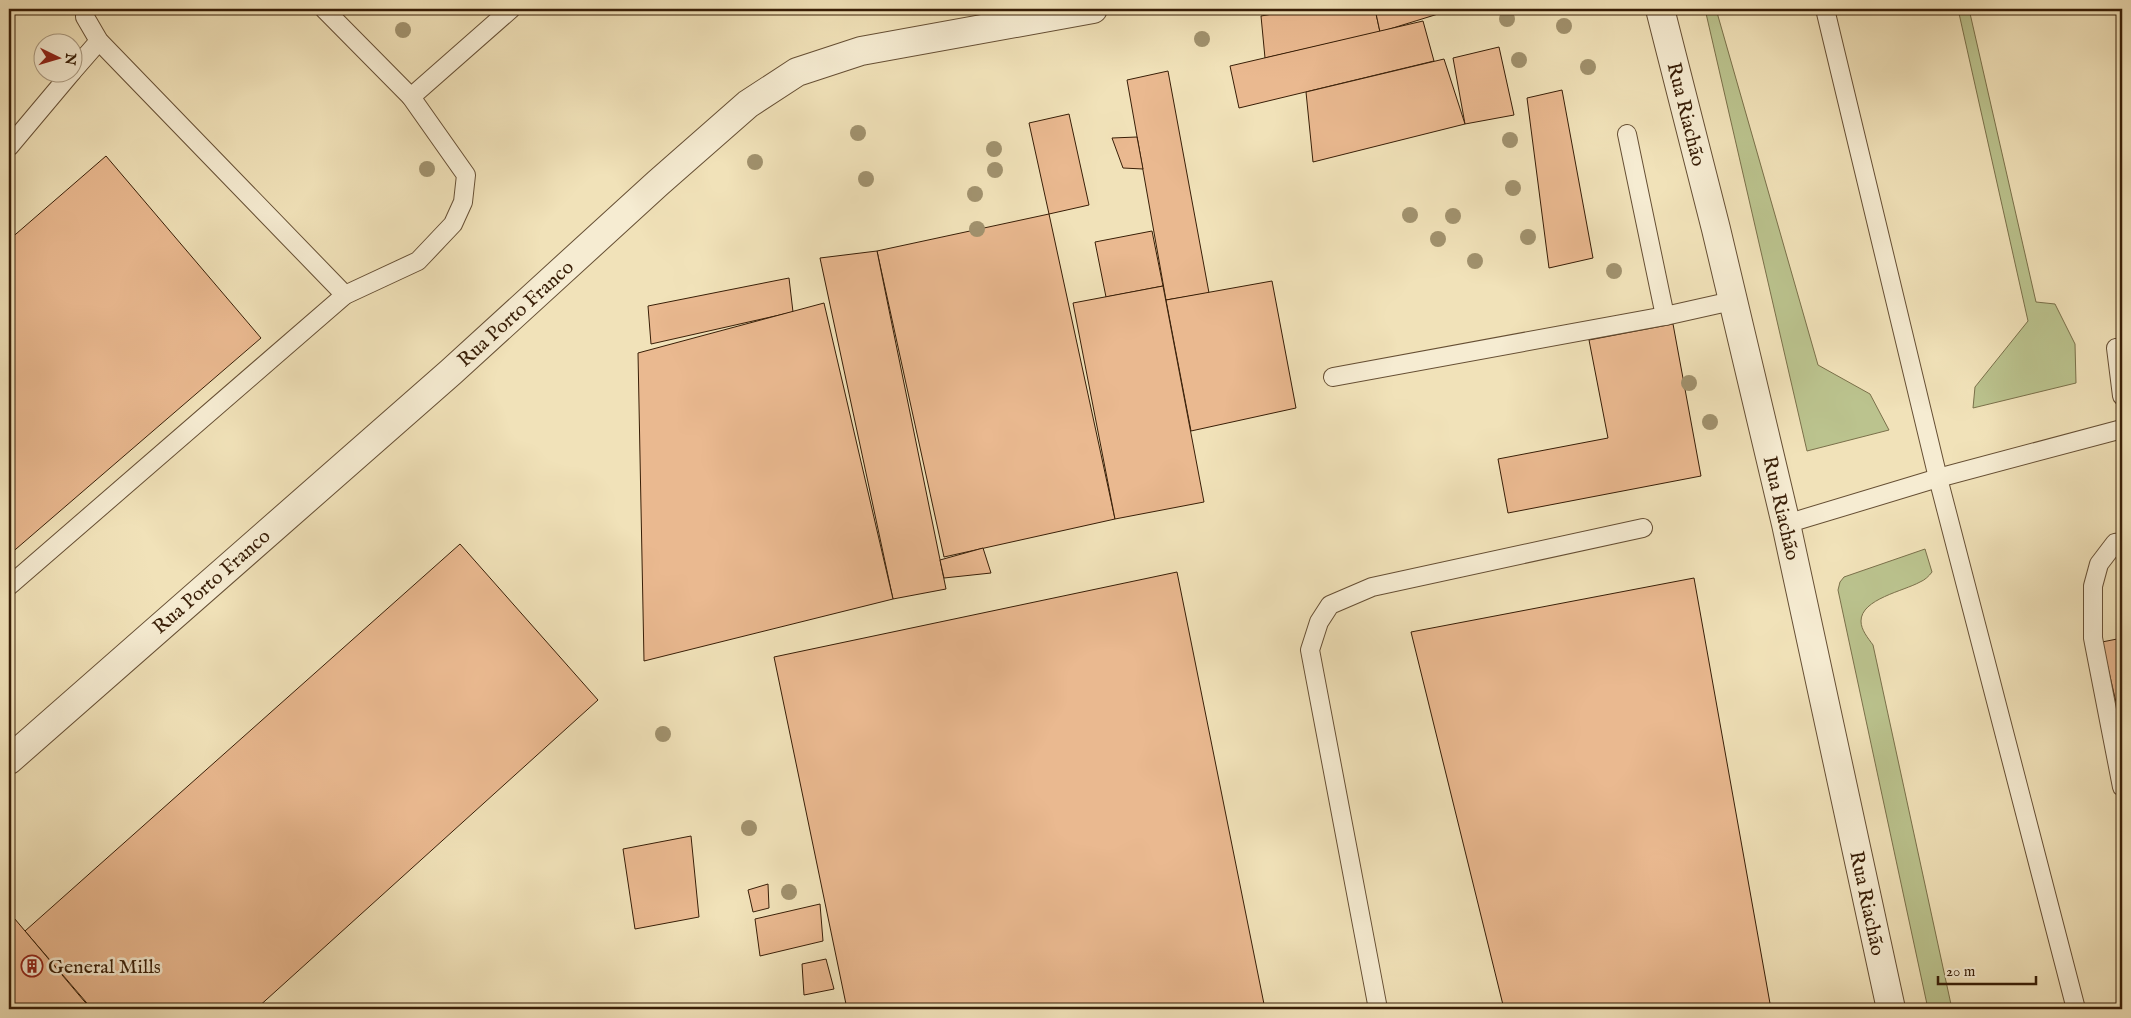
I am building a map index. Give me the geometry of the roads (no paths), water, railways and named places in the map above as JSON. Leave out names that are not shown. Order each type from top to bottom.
[{"type":"street","name":"Rua Porto Franco","points":[[9,760],[451,372],[651,189],[748,104],[797,72],[861,51],[1057,12],[1093,9]]},
{"type":"street","name":"Rua Riachão","points":[[1660,9],[1716,229],[1786,524],[1891,1009]]},
{"type":"lane","points":[[86,9],[85,17],[99,41],[345,295]]},
{"type":"lane","points":[[9,586],[345,295],[418,261],[453,224],[463,202],[466,175],[411,97],[324,9]]},
{"type":"lane","points":[[411,97],[511,9]]},
{"type":"lane","points":[[1825,9],[1938,478],[2076,1009]]},
{"type":"lane","points":[[82,61],[99,41]]},
{"type":"lane","points":[[9,147],[64,82]]},
{"type":"lane","points":[[1627,134],[1665,316]]},
{"type":"lane","points":[[1333,377],[1665,316],[1732,301]]},
{"type":"lane","points":[[2116,348],[2122,396]]},
{"type":"lane","points":[[1786,524],[1938,478],[2122,429]]},
{"type":"lane","points":[[1378,1009],[1310,650],[1319,622],[1330,605],[1372,587],[1643,528]]},
{"type":"lane","points":[[2122,542],[2115,543],[2099,564],[2093,586],[2093,638],[2122,787]]},
{"type":"place","name":"General Mills","points":[[32,966]]}]
